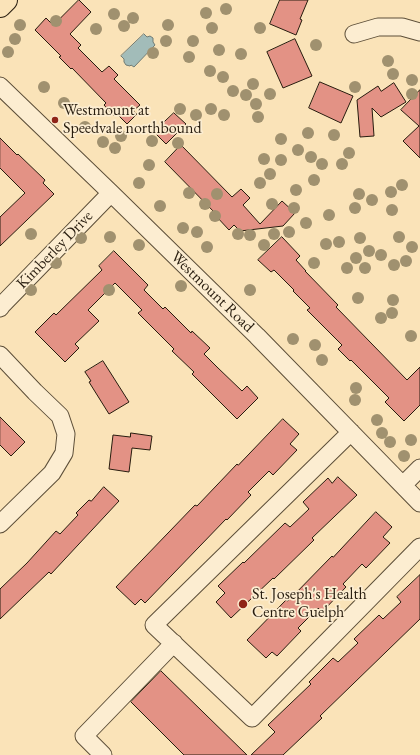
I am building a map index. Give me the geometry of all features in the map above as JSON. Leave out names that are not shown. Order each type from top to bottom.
[{"type":"main road","points":[[0,6],[6,0]]},
{"type":"street","points":[[354,34],[378,27],[402,27],[420,32]]},
{"type":"street","name":"Westmount Road","points":[[0,86],[257,336],[420,503]]},
{"type":"street","name":"Kimberley Drive","points":[[0,308],[2,304],[111,193]]},
{"type":"street","points":[[0,355],[60,416],[66,434],[64,453],[52,473],[0,524]]},
{"type":"street","points":[[351,432],[154,624],[252,718],[420,547]]},
{"type":"street","points":[[402,485],[420,468]]},
{"type":"street","points":[[103,755],[84,736],[174,643]]},
{"type":"water","points":[[144,34],[147,37],[150,36],[153,38],[155,45],[134,67],[131,65],[126,65],[121,56]]},
{"type":"building","points":[[79,0],[91,12],[70,34],[81,45],[78,48],[102,72],[109,66],[118,75],[114,79],[140,105],[133,111],[137,114],[127,124],[116,113],[114,116],[104,105],[106,103],[72,68],[71,69],[59,57],[61,56],[35,30],[46,18],[53,25]]},
{"type":"building","points":[[280,0],[308,0],[300,19],[302,20],[296,35],[270,24]]},
{"type":"building","points":[[295,39],[312,76],[283,88],[267,52]]},
{"type":"building","points":[[320,82],[353,96],[341,123],[309,108]]},
{"type":"building","points":[[394,83],[406,102],[381,117],[372,108],[374,136],[360,137],[357,100],[378,86],[381,91]]},
{"type":"building","points":[[420,90],[420,158],[403,141],[419,126],[401,110]]},
{"type":"building","points":[[174,113],[186,124],[166,144],[154,132]]},
{"type":"building","points":[[0,138],[45,180],[43,183],[54,194],[0,246],[0,217],[25,193],[0,168]]},
{"type":"building","points":[[181,145],[232,197],[241,189],[250,198],[243,205],[260,224],[282,201],[295,213],[283,226],[240,231],[234,225],[229,230],[216,216],[217,215],[165,162]]},
{"type":"building","points":[[282,237],[300,256],[296,260],[338,305],[336,307],[407,380],[420,367],[420,405],[404,421],[385,402],[389,398],[338,349],[342,345],[307,310],[310,308],[293,291],[294,290],[274,270],[271,272],[258,260]]},
{"type":"building","points":[[114,251],[148,285],[144,290],[163,309],[165,307],[191,333],[192,331],[210,348],[204,354],[242,391],[247,386],[258,398],[237,419],[192,374],[194,372],[172,351],[174,349],[138,313],[142,310],[115,283],[88,310],[99,321],[75,344],[79,348],[65,362],[35,332],[54,313],[56,315],[102,270],[99,266]]},
{"type":"building","points":[[103,361],[129,402],[109,414],[89,382],[91,381],[85,372]]},
{"type":"building","points":[[0,417],[25,442],[11,456],[0,445]]},
{"type":"building","points":[[283,419],[299,434],[290,444],[297,450],[273,475],[269,471],[248,492],[251,495],[145,603],[141,599],[135,605],[116,587],[195,505],[197,506]]},
{"type":"building","points":[[131,433],[152,436],[150,450],[132,448],[129,472],[109,469],[113,435],[130,437]]},
{"type":"building","points":[[338,477],[357,495],[312,538],[314,540],[231,618],[216,602],[225,593],[218,586],[285,523],[290,527],[309,509],[303,502],[328,478],[332,483]]},
{"type":"building","points":[[104,487],[119,501],[51,574],[49,572],[0,619],[0,589],[27,563],[56,531],[60,534],[78,515],[76,513],[89,500],[91,501]]},
{"type":"building","points":[[376,512],[392,527],[383,537],[390,543],[366,568],[362,564],[343,584],[346,587],[322,612],[318,608],[298,628],[301,631],[277,656],[272,652],[266,658],[247,640],[286,600],[288,601],[332,556],[333,557]]},
{"type":"building","points":[[420,575],[420,619],[320,716],[322,718],[283,755],[251,755],[275,732],[268,725],[311,684],[309,682],[333,658],[338,662],[358,643],[354,639],[379,615],[383,619],[401,602],[397,597]]},
{"type":"building","points":[[161,671],[247,755],[184,755],[131,702]]},
{"type":"place","name":"Westmount at Speedvale northbound","points":[[55,120]]},
{"type":"place","name":"St. Joseph's Health Centre Guelph","points":[[243,604]]}]
